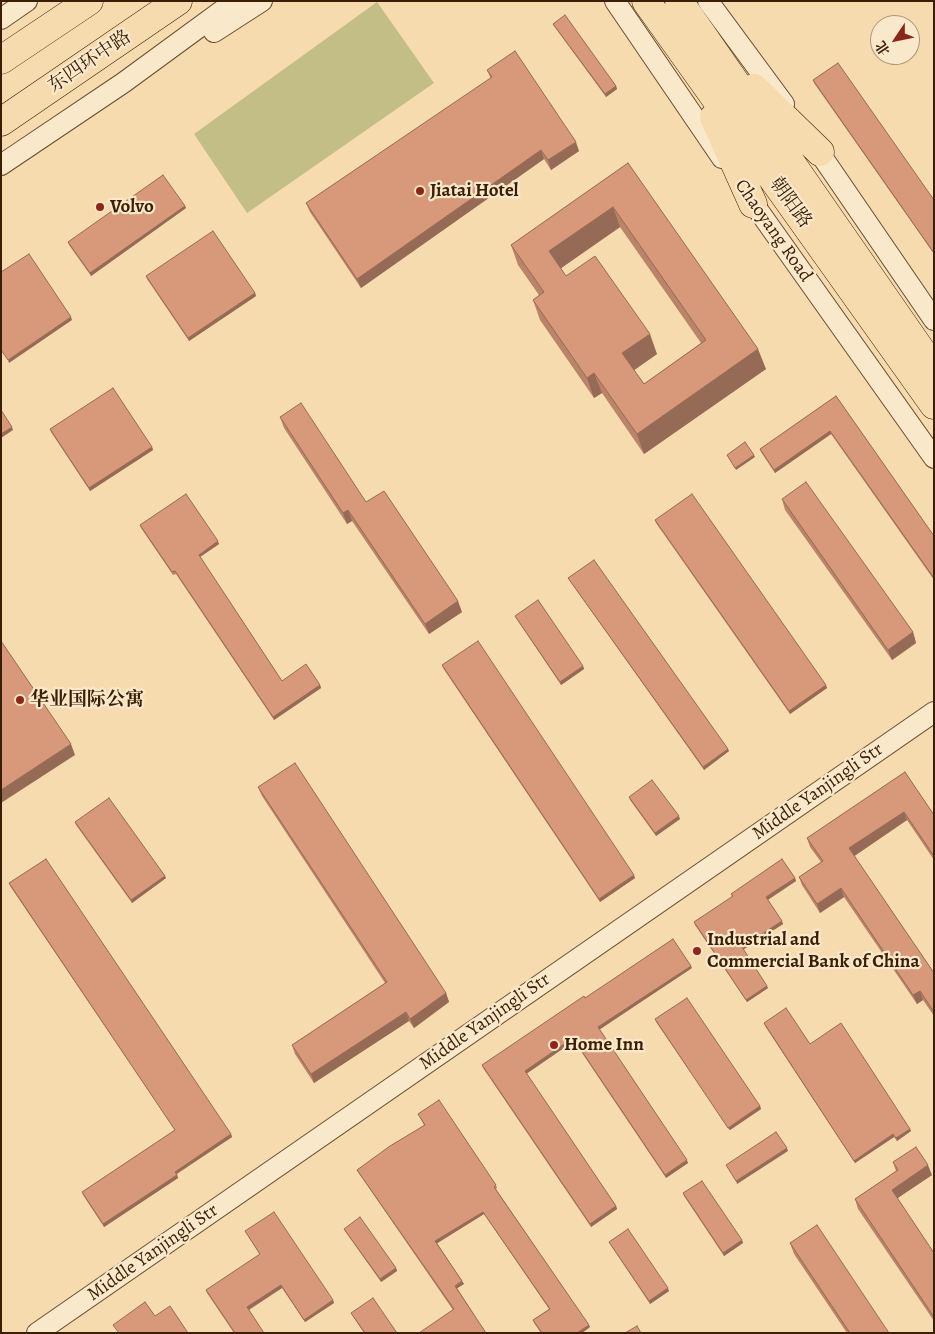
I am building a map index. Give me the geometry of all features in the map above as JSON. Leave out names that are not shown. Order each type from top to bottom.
[{"type":"highway","points":[[1,60],[89,1]]},
{"type":"highway","name":"东四环中路","points":[[1,122],[178,1]]},
{"type":"highway","name":"朝阳路","points":[[646,1],[699,53],[934,369]]},
{"type":"highway","name":"朝阳路","points":[[679,1],[699,53],[934,405]]},
{"type":"highway","points":[[699,53],[753,204]]},
{"type":"highway","points":[[699,53],[820,152]]},
{"type":"street","points":[[1,18],[21,1]]},
{"type":"street","points":[[1,18],[27,1]]},
{"type":"street","name":"东四环中路","points":[[1,165],[123,83],[235,1]]},
{"type":"street","name":"东四环中路","points":[[123,83],[195,44],[262,1]]},
{"type":"street","name":"Chaoyang Road","points":[[615,1],[753,204],[934,458]]},
{"type":"street","points":[[708,1],[820,152],[934,320]]},
{"type":"street","name":"Middle Yanjingli Str","points":[[37,1333],[934,712]]},
{"type":"shaded area","points":[[377,2],[434,83],[247,213],[194,134]]},
{"type":"building","points":[[565,15],[616,86],[605,94],[553,24]]},
{"type":"building","name":"Jiatai Hotel","points":[[515,51],[576,142],[548,160],[541,150],[357,279],[306,203],[492,77],[487,70]]},
{"type":"building","points":[[838,63],[934,200],[934,253],[813,80]]},
{"type":"building","points":[[628,163],[758,349],[637,434],[594,373],[587,378],[533,300],[544,292],[511,245]],"holes":[[[613,207],[706,340],[644,384],[622,353],[650,334],[595,256],[566,276],[549,251]]]},
{"type":"building","points":[[163,175],[185,206],[90,273],[68,242]]},
{"type":"building","points":[[213,231],[255,293],[188,338],[146,276]]},
{"type":"building","points":[[29,254],[71,317],[8,360],[1,350],[1,272]]},
{"type":"building","points":[[113,388],[152,447],[89,488],[50,429]]},
{"type":"building","points":[[836,396],[934,536],[934,578],[830,431],[774,470],[760,449]]},
{"type":"building","points":[[301,403],[366,502],[384,491],[458,601],[425,624],[348,510],[343,513],[280,417]]},
{"type":"building","points":[[1,410],[12,427],[1,434]]},
{"type":"building","points":[[745,442],[754,455],[735,468],[727,455]]},
{"type":"building","points":[[806,482],[913,632],[888,650],[782,499]]},
{"type":"building","points":[[186,494],[218,541],[199,555],[282,681],[306,664],[320,685],[273,717],[175,571],[172,572],[140,525]]},
{"type":"building","points":[[692,494],[826,685],[789,711],[655,520]]},
{"type":"building","points":[[594,560],[728,749],[703,767],[568,578]]},
{"type":"building","points":[[538,600],[583,666],[560,682],[515,616]]},
{"type":"building","name":"华业国际公寓","points":[[1,641],[71,744],[1,790]]},
{"type":"building","points":[[478,641],[634,875],[599,899],[442,665]]},
{"type":"building","points":[[295,763],[446,993],[410,1019],[406,1012],[311,1074],[292,1045],[387,982],[258,787]]},
{"type":"building","points":[[905,772],[934,815],[934,856],[904,812],[849,848],[934,973],[934,1012],[920,991],[913,995],[841,888],[817,904],[799,877],[823,861],[807,838]]},
{"type":"building","points":[[652,780],[679,816],[655,833],[629,797]]},
{"type":"building","points":[[109,798],[165,876],[131,900],[75,822]]},
{"type":"building","points":[[46,859],[231,1134],[175,1172],[177,1175],[103,1224],[82,1192],[175,1130],[9,883]]},
{"type":"building","points":[[782,859],[795,878],[766,897],[782,921],[742,947],[767,986],[746,1000],[694,922],[733,896],[731,894]]},
{"type":"building","points":[[673,939],[691,966],[598,1027],[687,1160],[665,1175],[573,1038],[525,1071],[616,1206],[590,1224],[482,1065]]},
{"type":"building","points":[[687,998],[760,1106],[728,1128],[655,1019]]},
{"type":"building","points":[[786,1008],[810,1044],[841,1023],[910,1129],[896,1138],[893,1134],[854,1161],[764,1023]]},
{"type":"building","points":[[439,1100],[496,1185],[494,1187],[589,1325],[577,1333],[542,1333],[533,1320],[550,1309],[483,1212],[435,1241],[462,1281],[455,1286],[486,1333],[419,1333],[454,1309],[357,1170],[390,1146],[425,1125],[418,1114]]},
{"type":"building","points":[[776,1132],[787,1148],[736,1181],[726,1165]]},
{"type":"building","points":[[916,1147],[928,1165],[892,1190],[934,1253],[934,1317],[855,1199],[898,1170],[893,1162]]},
{"type":"building","points":[[702,1181],[742,1240],[723,1253],[683,1193]]},
{"type":"building","points":[[274,1212],[333,1300],[304,1320],[281,1285],[247,1307],[264,1333],[235,1333],[206,1290],[260,1254],[245,1231]]},
{"type":"building","points":[[360,1217],[396,1268],[380,1279],[344,1229]]},
{"type":"building","points":[[817,1225],[889,1333],[850,1333],[790,1243]]},
{"type":"building","points":[[628,1229],[668,1288],[649,1301],[609,1242]]},
{"type":"building","points":[[373,1298],[397,1333],[365,1333],[351,1313]]},
{"type":"building","points":[[145,1302],[155,1316],[170,1306],[188,1333],[119,1333],[113,1325]]},
{"type":"building","points":[[637,1326],[641,1333],[625,1333]]},
{"type":"place","name":"Jiatai Hotel","points":[[420,191]]},
{"type":"place","name":"Volvo","points":[[100,207]]},
{"type":"place","name":"华业国际公寓","points":[[20,700]]},
{"type":"place","name":"Industrial and Commercial Bank of China","points":[[697,951]]},
{"type":"place","name":"Home Inn","points":[[554,1045]]}]
